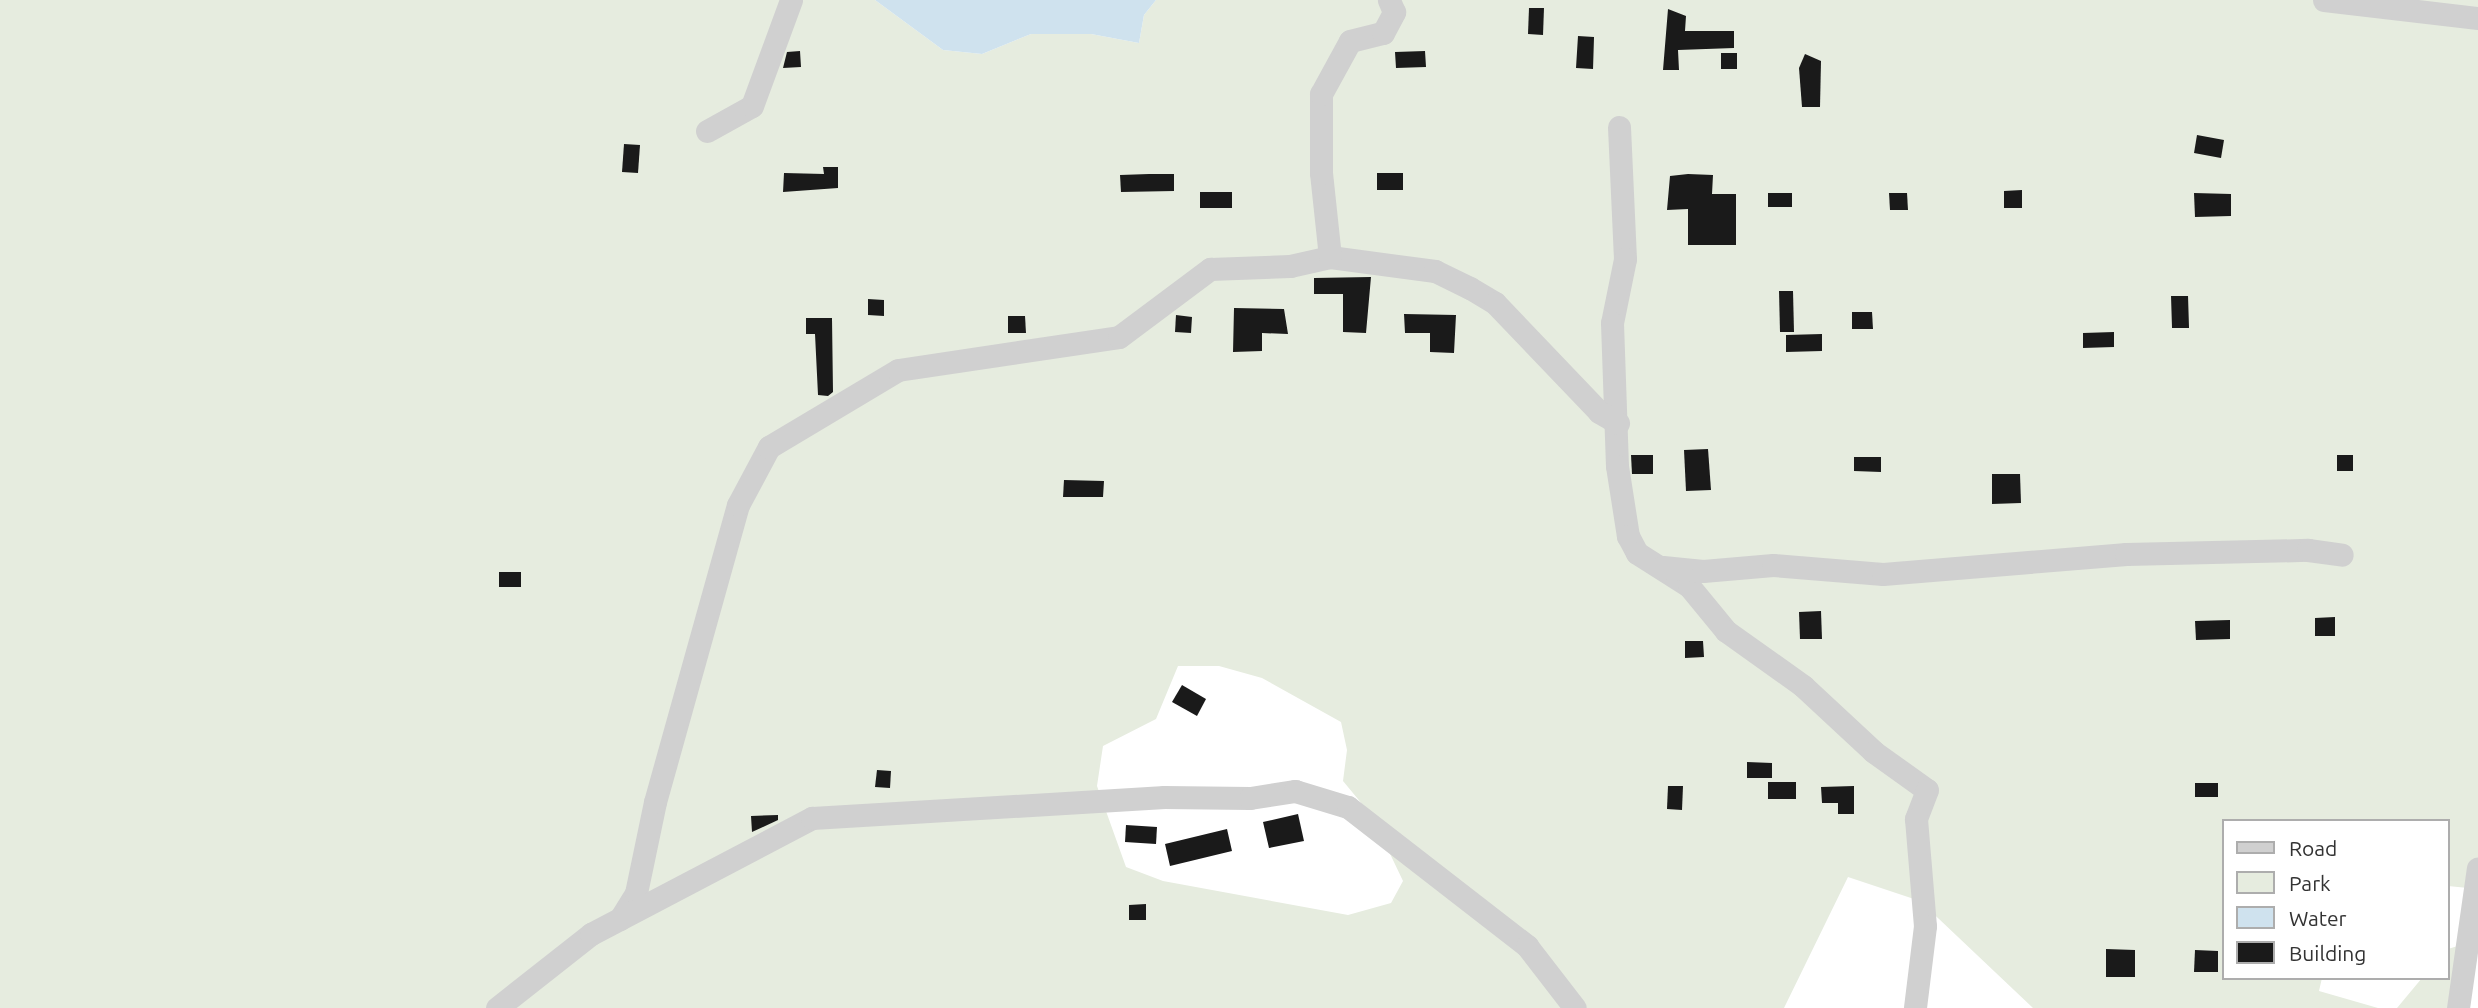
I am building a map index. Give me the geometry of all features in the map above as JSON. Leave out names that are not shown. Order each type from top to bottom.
[{"type":"street","points":[[707,131],[752,106],[791,0]]},
{"type":"street","points":[[1330,257],[1321,173],[1321,94],[1350,41],[1383,33],[1394,12],[1389,0]]},
{"type":"street","points":[[2324,0],[2478,18]]},
{"type":"street","points":[[1619,127],[1625,259],[1612,323],[1618,422],[1617,466],[1628,536],[1637,554],[1689,586],[1726,631],[1803,686],[1874,752],[1927,790],[1916,819],[1924,926],[1915,1008]]},
{"type":"street","points":[[620,919],[636,893],[655,803],[738,505],[769,447],[898,370],[1119,337],[1210,269],[1290,266],[1330,257],[1435,271],[1478,293],[1541,345],[1599,412],[1618,422]]},
{"type":"street","points":[[1660,566],[1703,571],[1773,565],[1883,574],[2126,554],[2308,550],[2342,555]]},
{"type":"street","points":[[497,1008],[591,934],[812,818],[1164,797],[1250,797],[1295,791],[1348,807],[1527,946],[1575,1008]]},
{"type":"street","points":[[2458,1008],[2478,868]]},
{"type":"green space","points":[[0,0],[875,0],[943,50],[982,54],[1031,34],[1091,34],[1139,43],[1144,15],[1156,0],[2478,0],[2478,889],[2450,886],[2450,819],[2222,819],[2222,980],[2322,980],[2319,991],[2378,1008],[2033,1008],[1920,901],[1848,877],[1784,1008],[0,1008]],"holes":[[[1178,666],[1219,666],[1262,678],[1341,722],[1347,750],[1343,781],[1372,816],[1403,881],[1391,903],[1348,915],[1163,881],[1126,867],[1097,786],[1103,746],[1156,719]]]},
{"type":"green space","points":[[2477,940],[2469,1008],[2397,1008],[2420,980],[2450,980],[2450,948]]},
{"type":"water","points":[[875,0],[1156,0],[1144,15],[1139,43],[1091,34],[1031,34],[982,54],[943,50]]},
{"type":"building","points":[[1529,8],[1544,8],[1543,35],[1528,34]]},
{"type":"building","points":[[1668,9],[1686,16],[1685,31],[1734,31],[1734,48],[1678,50],[1679,70],[1663,70]]},
{"type":"building","points":[[1578,36],[1594,37],[1593,69],[1576,68]]},
{"type":"building","points":[[800,51],[801,67],[783,68],[787,52]]},
{"type":"building","points":[[1425,51],[1426,67],[1396,68],[1395,52]]},
{"type":"building","points":[[1721,53],[1737,53],[1737,69],[1721,69]]},
{"type":"building","points":[[1805,54],[1821,61],[1820,107],[1802,107],[1799,68]]},
{"type":"building","points":[[2197,135],[2224,140],[2221,158],[2194,153]]},
{"type":"building","points":[[624,144],[640,145],[638,173],[622,172]]},
{"type":"building","points":[[823,167],[838,167],[838,188],[783,192],[784,173],[824,174]]},
{"type":"building","points":[[1377,173],[1403,173],[1403,190],[1377,190]]},
{"type":"building","points":[[1174,174],[1174,191],[1121,192],[1120,175]]},
{"type":"building","points":[[1713,175],[1712,194],[1736,194],[1736,245],[1688,245],[1688,209],[1667,210],[1670,176]]},
{"type":"building","points":[[2022,190],[2022,208],[2004,208],[2004,191]]},
{"type":"building","points":[[1200,192],[1232,192],[1232,208],[1200,208]]},
{"type":"building","points":[[1768,193],[1792,193],[1792,207],[1768,207]]},
{"type":"building","points":[[1889,193],[1907,193],[1908,210],[1890,210]]},
{"type":"building","points":[[2194,193],[2231,194],[2231,216],[2195,217]]},
{"type":"building","points":[[1371,277],[1366,333],[1343,332],[1343,294],[1314,294],[1314,278]]},
{"type":"building","points":[[1779,291],[1793,291],[1794,332],[1780,332]]},
{"type":"building","points":[[2171,296],[2188,296],[2189,328],[2172,328]]},
{"type":"building","points":[[868,299],[884,300],[884,316],[868,315]]},
{"type":"building","points":[[1234,308],[1284,309],[1288,334],[1262,333],[1262,351],[1233,352]]},
{"type":"building","points":[[1852,312],[1872,312],[1873,329],[1852,329]]},
{"type":"building","points":[[1404,314],[1456,315],[1454,353],[1430,352],[1430,333],[1405,333]]},
{"type":"building","points":[[1176,315],[1192,317],[1191,333],[1175,332]]},
{"type":"building","points":[[1008,316],[1025,316],[1026,333],[1008,333]]},
{"type":"building","points":[[806,318],[832,318],[833,392],[828,396],[818,395],[815,334],[806,334]]},
{"type":"building","points":[[2114,332],[2114,347],[2083,348],[2083,333]]},
{"type":"building","points":[[1822,334],[1822,351],[1786,352],[1786,335]]},
{"type":"building","points":[[1708,449],[1711,490],[1686,491],[1684,450]]},
{"type":"building","points":[[1631,455],[1653,455],[1653,474],[1632,474]]},
{"type":"building","points":[[2337,455],[2353,455],[2353,471],[2337,471]]},
{"type":"building","points":[[1854,457],[1881,457],[1881,472],[1854,471]]},
{"type":"building","points":[[1992,474],[2020,474],[2021,503],[1992,504]]},
{"type":"building","points":[[1064,480],[1104,481],[1103,497],[1063,497]]},
{"type":"building","points":[[499,572],[521,572],[521,587],[499,587]]},
{"type":"building","points":[[1821,611],[1822,639],[1800,639],[1799,612]]},
{"type":"building","points":[[2335,617],[2335,636],[2315,636],[2315,618]]},
{"type":"building","points":[[2230,620],[2230,639],[2196,640],[2195,621]]},
{"type":"building","points":[[1685,641],[1703,641],[1704,657],[1685,658]]},
{"type":"building","points":[[1182,685],[1206,699],[1197,716],[1172,702]]},
{"type":"building","points":[[1747,762],[1772,763],[1772,778],[1747,778]]},
{"type":"building","points":[[877,770],[891,771],[890,788],[875,787]]},
{"type":"building","points":[[1768,782],[1796,782],[1796,799],[1768,799]]},
{"type":"building","points":[[2195,783],[2218,783],[2218,797],[2195,797]]},
{"type":"building","points":[[1668,786],[1683,786],[1682,810],[1667,809]]},
{"type":"building","points":[[1854,786],[1854,814],[1838,814],[1838,803],[1822,803],[1821,787]]},
{"type":"building","points":[[1298,814],[1304,841],[1269,848],[1263,822]]},
{"type":"building","points":[[778,815],[778,820],[752,832],[751,816]]},
{"type":"building","points":[[1126,825],[1157,827],[1156,844],[1125,842]]},
{"type":"building","points":[[1227,829],[1232,851],[1170,866],[1165,844]]},
{"type":"building","points":[[1146,904],[1146,920],[1129,920],[1129,905]]},
{"type":"building","points":[[2106,949],[2135,950],[2135,977],[2106,977]]},
{"type":"building","points":[[2195,950],[2218,951],[2218,972],[2194,972]]}]
